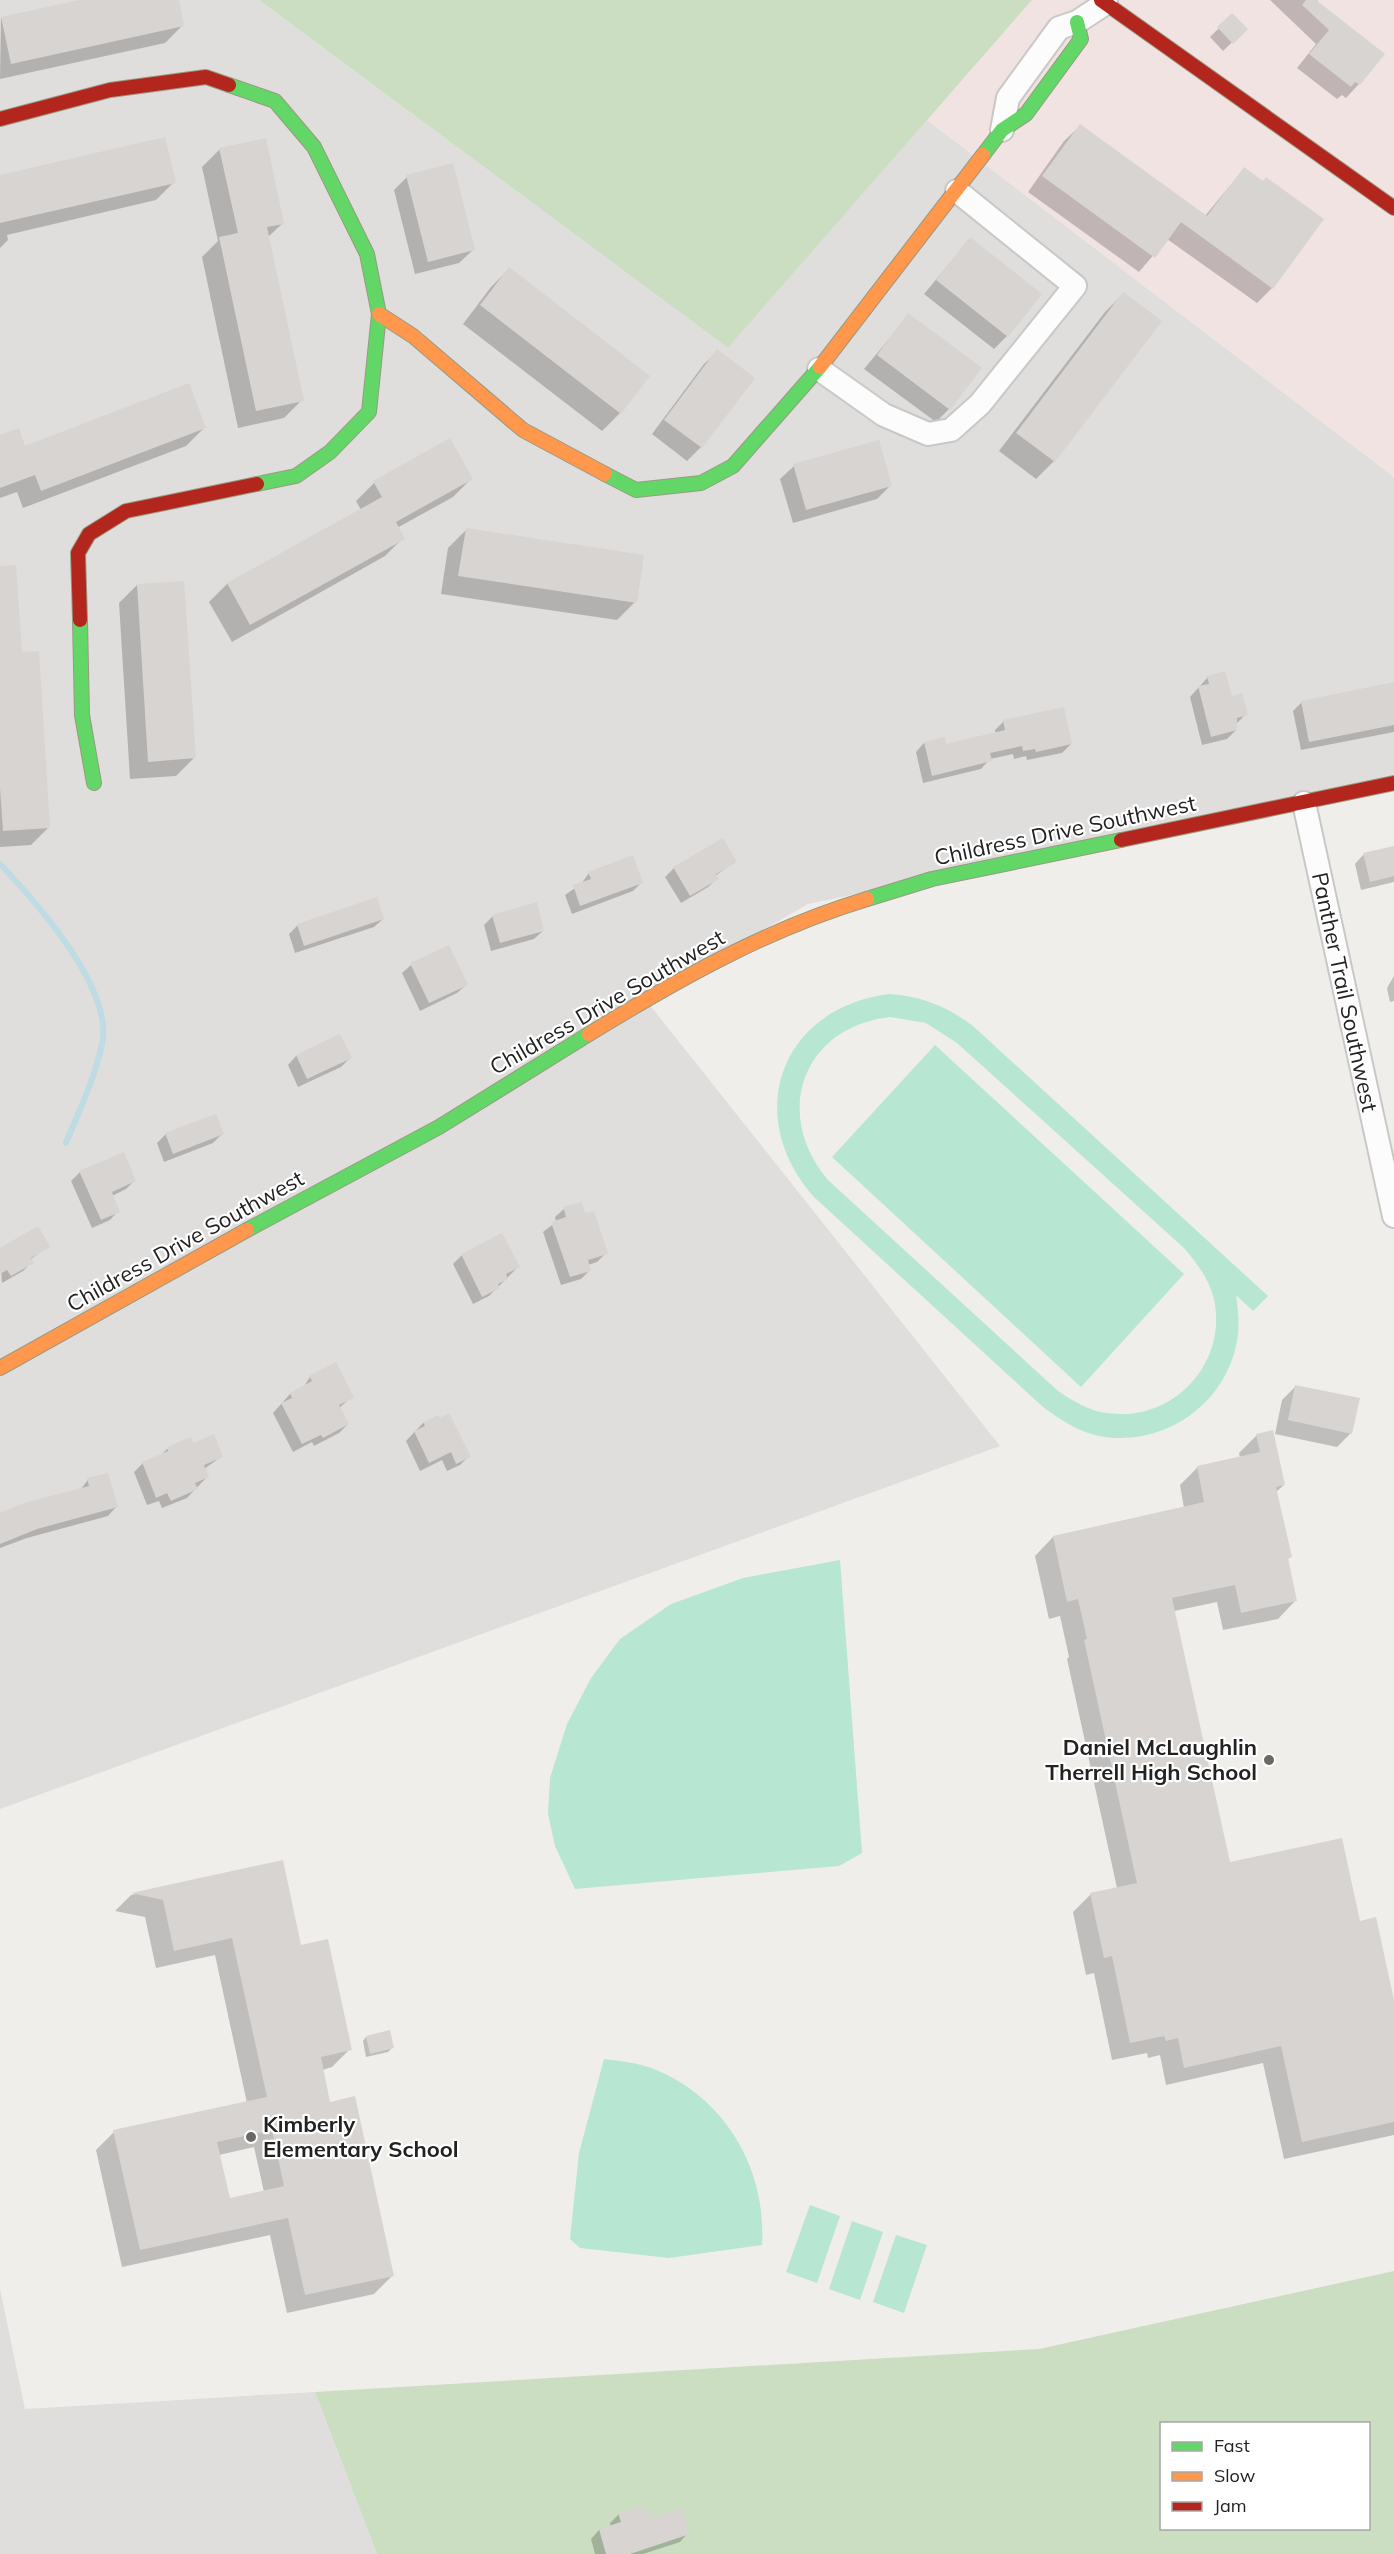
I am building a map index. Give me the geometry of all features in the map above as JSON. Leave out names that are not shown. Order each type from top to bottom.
[{"type":"street","points":[[379,314],[413,336],[523,430],[636,490],[700,483],[734,466],[850,333],[1002,130],[1008,98],[1059,28],[1077,22],[1106,1],[1394,208]]},
{"type":"street","points":[[0,119],[110,90],[206,77],[275,101],[314,147],[367,254],[379,314],[369,412],[330,452],[296,476],[126,511],[89,534],[78,553],[82,715],[94,783]]},
{"type":"street","points":[[819,369],[884,416],[928,434],[951,430],[980,404],[1075,286],[957,191]]},
{"type":"street","name":"Childress Drive Southwest","points":[[0,1368],[261,1222],[439,1127],[673,982],[759,939],[846,905],[932,879],[1394,783]]},
{"type":"street","name":"Panther Trail Southwest","points":[[1304,802],[1394,1216]]},
{"type":"shaded area","points":[[0,0],[259,0],[728,348],[927,120],[1394,477],[1394,782],[808,904],[645,999],[1000,1446],[0,1809]]},
{"type":"shaded area","points":[[1032,0],[1394,0],[1394,477],[927,120]]},
{"type":"shaded area","points":[[0,2289],[25,2409],[315,2392],[377,2554],[0,2554]]},
{"type":"green space","points":[[259,0],[1032,0],[728,348]]},
{"type":"green space","points":[[889,994],[912,997],[933,1003],[973,1026],[1268,1296],[1253,1311],[1236,1295],[1238,1329],[1231,1363],[1207,1401],[1190,1415],[1171,1426],[1150,1434],[1128,1438],[1105,1437],[1080,1430],[1043,1407],[814,1197],[792,1166],[780,1133],[777,1101],[784,1070],[798,1043],[821,1020],[852,1003]],"holes":[[[890,1017],[926,1023],[957,1043],[1184,1248],[1202,1272],[1214,1299],[1216,1323],[1212,1346],[1203,1366],[1190,1384],[1173,1398],[1153,1409],[1131,1414],[1100,1412],[1075,1402],[1058,1391],[828,1180],[811,1154],[802,1128],[800,1102],[805,1078],[817,1056],[835,1037],[860,1024]]]},
{"type":"green space","points":[[935,1045],[1184,1274],[1081,1387],[832,1157]]},
{"type":"green space","points":[[840,1560],[862,1853],[839,1866],[575,1889],[555,1846],[548,1814],[550,1778],[567,1724],[591,1678],[620,1639],[671,1604],[743,1578]]},
{"type":"green space","points":[[604,2059],[654,2069],[680,2082],[702,2098],[721,2118],[737,2140],[749,2164],[762,2217],[762,2245],[669,2258],[580,2248],[570,2239],[579,2153]]},
{"type":"green space","points":[[810,2205],[840,2216],[817,2283],[786,2272]]},
{"type":"green space","points":[[852,2221],[883,2232],[860,2300],[829,2289]]},
{"type":"green space","points":[[896,2235],[927,2245],[904,2313],[873,2302]]},
{"type":"green space","points":[[1394,2271],[1394,2554],[377,2554],[315,2392],[1039,2349]]},
{"type":"building","points":[[79,0],[179,0],[184,26],[11,64],[1,17]]},
{"type":"building","points":[[1306,0],[1316,0],[1385,54],[1360,85],[1355,82],[1351,87],[1309,54],[1329,30],[1302,5]]},
{"type":"building","points":[[1232,13],[1248,29],[1233,44],[1217,27]]},
{"type":"building","points":[[1080,124],[1207,216],[1244,167],[1263,181],[1266,177],[1324,219],[1273,289],[1181,222],[1155,258],[1042,176]]},
{"type":"building","points":[[165,137],[176,183],[0,223],[0,175]]},
{"type":"building","points":[[266,138],[284,224],[267,227],[304,401],[256,411],[219,237],[238,233],[219,148]]},
{"type":"building","points":[[453,163],[475,250],[428,262],[406,175]]},
{"type":"building","points":[[970,237],[1042,294],[1008,337],[936,280]]},
{"type":"building","points":[[509,267],[650,376],[621,414],[480,305]]},
{"type":"building","points":[[1123,292],[1162,321],[1055,462],[1016,433]]},
{"type":"building","points":[[908,313],[982,368],[950,410],[877,355]]},
{"type":"building","points":[[717,349],[755,378],[702,448],[664,420]]},
{"type":"building","points":[[189,383],[206,428],[41,491],[35,475],[0,488],[0,435],[19,428],[25,446]]},
{"type":"building","points":[[450,438],[473,479],[396,522],[405,539],[250,625],[227,583],[382,497],[373,481]]},
{"type":"building","points":[[879,440],[892,486],[806,510],[793,464]]},
{"type":"building","points":[[466,528],[644,555],[637,603],[458,576]]},
{"type":"building","points":[[16,565],[22,652],[39,651],[50,828],[3,831],[0,788],[0,566]]},
{"type":"building","points":[[184,581],[196,758],[148,762],[137,584]]},
{"type":"building","points":[[1225,671],[1232,696],[1242,693],[1248,715],[1237,718],[1237,730],[1211,737],[1198,686],[1209,684],[1207,676]]},
{"type":"building","points":[[1394,682],[1394,725],[1309,742],[1301,701]]},
{"type":"building","points":[[1064,707],[1072,744],[1036,752],[1035,749],[1023,751],[1022,746],[990,753],[992,761],[932,776],[924,742],[945,737],[946,744],[1005,730],[1003,720]]},
{"type":"building","points":[[723,838],[737,862],[716,874],[719,879],[690,896],[673,867]]},
{"type":"building","points":[[1394,846],[1394,876],[1370,882],[1363,853]]},
{"type":"building","points":[[633,855],[643,883],[580,906],[573,885],[591,879],[588,872]]},
{"type":"building","points":[[377,897],[384,919],[304,946],[297,924]]},
{"type":"building","points":[[537,902],[544,931],[500,943],[492,915]]},
{"type":"building","points":[[449,945],[468,985],[429,1003],[410,963]]},
{"type":"building","points":[[340,1034],[352,1058],[307,1079],[296,1055]]},
{"type":"building","points":[[216,1114],[224,1134],[173,1154],[165,1133]]},
{"type":"building","points":[[124,1152],[136,1181],[112,1192],[120,1212],[101,1220],[79,1171]]},
{"type":"building","points":[[582,1202],[585,1213],[594,1211],[608,1254],[588,1260],[591,1271],[570,1277],[551,1222],[566,1217],[563,1207]]},
{"type":"building","points":[[38,1226],[50,1247],[31,1258],[34,1263],[11,1276],[7,1270],[0,1274],[0,1248]]},
{"type":"building","points":[[502,1233],[520,1267],[506,1274],[508,1279],[498,1284],[500,1288],[482,1297],[461,1254]]},
{"type":"building","points":[[336,1362],[354,1398],[339,1405],[349,1424],[323,1438],[321,1435],[302,1444],[281,1403],[292,1398],[290,1393],[312,1381],[309,1376]]},
{"type":"building","points":[[1295,1385],[1360,1398],[1352,1434],[1288,1420]]},
{"type":"building","points":[[449,1413],[471,1457],[456,1464],[451,1452],[429,1463],[414,1431],[425,1426],[423,1422]]},
{"type":"building","points":[[1273,1430],[1285,1485],[1276,1487],[1292,1557],[1288,1558],[1297,1601],[1241,1613],[1235,1585],[1172,1598],[1230,1862],[1342,1838],[1360,1921],[1376,1917],[1394,2000],[1394,2122],[1302,2142],[1281,2046],[1184,2068],[1178,2038],[1166,2041],[1164,2036],[1130,2043],[1112,1956],[1104,1958],[1090,1893],[1137,1883],[1084,1640],[1087,1639],[1078,1599],[1067,1602],[1053,1536],[1204,1502],[1197,1466],[1260,1452],[1256,1434]]},
{"type":"building","points":[[214,1434],[223,1457],[204,1465],[209,1477],[195,1483],[198,1489],[171,1501],[167,1493],[156,1498],[142,1462],[168,1451],[167,1447],[191,1437],[193,1443]]},
{"type":"building","points":[[108,1473],[118,1507],[37,1529],[0,1544],[0,1513],[24,1503],[89,1486],[87,1478]]},
{"type":"building","points":[[283,1860],[301,1945],[328,1939],[352,2050],[321,2057],[330,2102],[355,2096],[394,2276],[305,2295],[288,2218],[140,2250],[113,2130],[267,2097],[232,1938],[174,1951],[163,1900],[131,1893]],"holes":[[[272,2130],[284,2186],[230,2198],[217,2142]]]},
{"type":"building","points":[[390,2030],[394,2048],[370,2054],[366,2036]]},
{"type":"building","points":[[645,2505],[648,2514],[653,2512],[654,2517],[683,2508],[690,2534],[630,2554],[606,2554],[599,2529],[621,2522],[618,2513]]},
{"type":"waterway","points":[[0,864],[33,900],[69,948],[96,998],[103,1022],[102,1044],[95,1069],[66,1143]]},
{"type":"traffic: fast","points":[[983,155],[1002,130],[1026,114],[1081,39],[1077,22]]},
{"type":"traffic: fast","points":[[229,85],[275,101],[314,147],[367,254],[379,314],[369,412],[330,452],[296,476],[257,484]]},
{"type":"traffic: fast","points":[[605,474],[636,490],[701,483],[733,466],[820,367]]},
{"type":"traffic: fast","points":[[80,620],[82,715],[94,783]]},
{"type":"traffic: fast","points":[[867,899],[932,879],[1121,840]]},
{"type":"traffic: fast","points":[[247,1230],[439,1127],[589,1034]]},
{"type":"traffic: slow","points":[[820,367],[983,155]]},
{"type":"traffic: slow","points":[[379,314],[413,336],[523,430],[605,474]]},
{"type":"traffic: slow","points":[[589,1034],[689,975],[758,941],[830,911],[867,899]]},
{"type":"traffic: slow","points":[[0,1368],[247,1230]]},
{"type":"traffic: jam","points":[[1101,0],[1394,208]]},
{"type":"traffic: jam","points":[[0,119],[110,90],[206,77],[229,85]]},
{"type":"traffic: jam","points":[[80,620],[78,553],[89,534],[126,511],[257,484]]},
{"type":"traffic: jam","points":[[1121,840],[1394,783]]},
{"type":"place","name":"Daniel McLaughlin Therrell High School","points":[[1269,1760]]},
{"type":"place","name":"Kimberly Elementary School","points":[[251,2137]]}]
